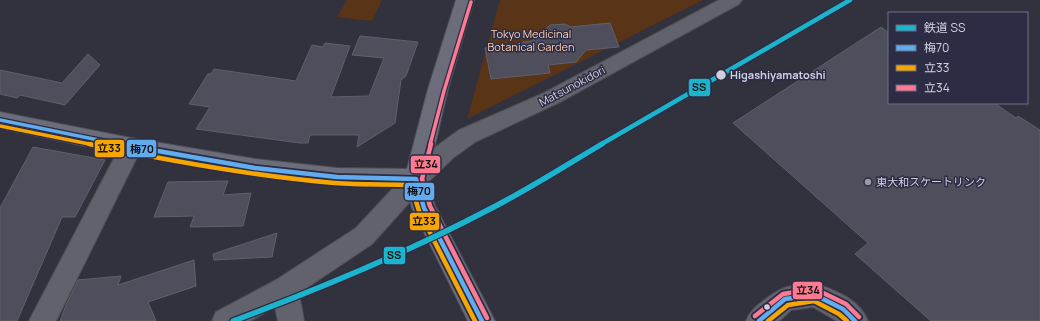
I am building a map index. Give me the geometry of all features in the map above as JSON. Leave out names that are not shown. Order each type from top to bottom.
[{"type":"main road","points":[[465,0],[438,89],[416,179],[424,208],[482,321]]},
{"type":"main road","points":[[0,120],[130,147],[255,168],[337,177],[416,179]]},
{"type":"street","name":"Matsunokidori","points":[[225,321],[285,288],[364,236],[416,179],[445,152],[467,136],[551,98],[733,0]]},
{"type":"street","points":[[42,321],[130,147]]},
{"type":"street","points":[[285,288],[291,321]]},
{"type":"street","points":[[759,321],[785,299],[815,295],[843,309],[855,321]]},
{"type":"green space","points":[[347,0],[382,0],[372,21],[337,17]]},
{"type":"green space","name":"Tokyo Medicinal Botanical Garden","points":[[500,0],[703,0],[467,119]]},
{"type":"building","points":[[610,23],[619,47],[586,50],[576,62],[548,65],[550,73],[491,79],[485,48],[523,44],[523,42],[532,41],[550,25],[565,24],[571,27]]},
{"type":"building","points":[[881,27],[888,32],[888,104],[995,104],[1016,118],[1018,116],[1040,130],[1040,321],[931,321],[855,254],[868,243],[733,123]]},
{"type":"building","points":[[360,36],[418,42],[406,76],[401,80],[395,123],[357,147],[359,135],[310,135],[308,143],[300,143],[196,129],[210,107],[189,104],[208,74],[211,74],[214,69],[296,81],[312,45],[323,47],[325,43],[350,46],[331,97],[369,96],[384,58],[352,55]]},
{"type":"building","points":[[88,54],[100,65],[65,105],[20,95],[17,98],[0,94],[0,70],[62,83]]},
{"type":"building","points":[[33,147],[105,160],[75,217],[62,217],[17,321],[0,321],[0,208]]},
{"type":"building","points":[[228,181],[223,195],[251,193],[243,226],[190,227],[194,216],[154,217],[168,182]]},
{"type":"building","points":[[277,233],[272,257],[214,260],[213,254]]},
{"type":"building","points":[[194,260],[196,286],[148,302],[156,321],[60,321],[78,280],[121,276],[118,285]]},
{"type":"rail line","name":"SS","points":[[233,321],[295,298],[375,265],[487,211],[850,0]]},
{"type":"transit line","name":"立34","points":[[471,2],[444,91],[422,179],[430,206],[487,318]]},
{"type":"transit line","name":"梅70","points":[[0,120],[131,147],[255,168],[337,177],[416,179],[424,208],[482,321]]},
{"type":"transit line","name":"立33","points":[[0,126],[209,167],[293,179],[335,183],[411,185],[419,211],[475,321]]},
{"type":"transit line","name":"立34","points":[[755,316],[783,294],[815,289],[846,304],[859,317]]},
{"type":"transit line","name":"梅70","points":[[759,321],[785,299],[815,295],[843,309],[855,321]]},
{"type":"transit line","name":"立33","points":[[768,321],[788,305],[814,301],[839,314],[847,321]]},
{"type":"place","name":"Higashiyamatoshi","points":[[721,75]]},
{"type":"place","name":"東大和スケートリンク","points":[[868,182]]}]
